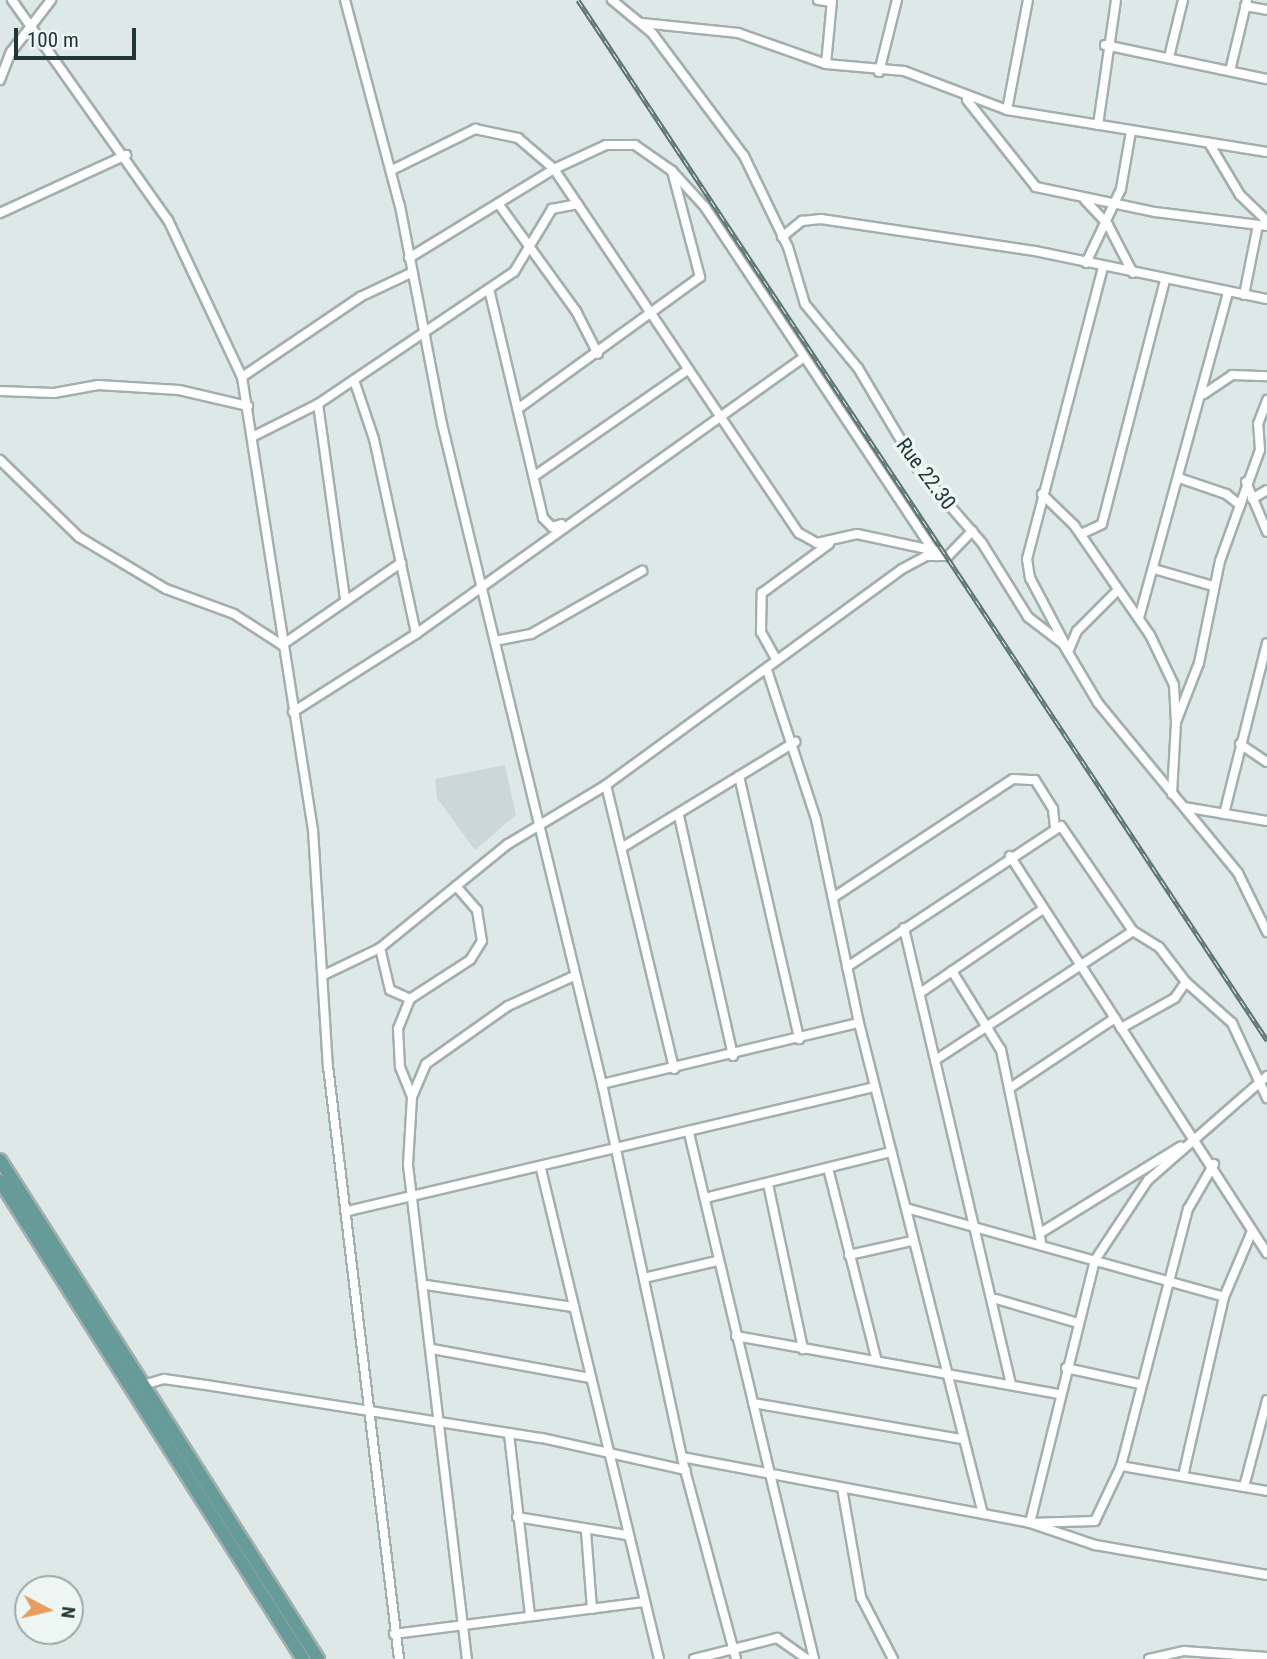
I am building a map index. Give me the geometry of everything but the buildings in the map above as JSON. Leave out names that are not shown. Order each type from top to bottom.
[{"type":"main road","points":[[0,1160],[318,1659]]},
{"type":"main road","points":[[0,1181],[303,1659]]},
{"type":"street","points":[[12,0],[34,26],[125,155],[192,262],[242,377],[254,436],[282,645],[313,830],[317,932],[326,974],[328,1066],[348,1211],[396,1659]]},
{"type":"street","points":[[0,80],[11,52],[34,26],[51,0]]},
{"type":"street","points":[[345,0],[392,170],[411,273],[481,588],[541,823],[572,977],[602,1084],[685,1470],[735,1655]]},
{"type":"street","name":"Rue 22.30","points":[[612,0],[642,23],[744,156],[782,237],[805,304],[859,368],[929,485],[972,531],[1028,617],[1068,652],[1098,703],[1238,873],[1265,919],[1267,932]]},
{"type":"street","points":[[818,0],[832,1],[826,64]]},
{"type":"street","points":[[878,72],[897,0]]},
{"type":"street","points":[[1007,110],[1028,0]]},
{"type":"street","points":[[1098,125],[1105,45],[1116,0]]},
{"type":"street","points":[[1169,57],[1183,0]]},
{"type":"street","points":[[1230,71],[1246,3],[1267,10]]},
{"type":"street","points":[[642,23],[738,33],[826,64],[878,72],[914,73],[967,100],[1007,110],[1267,152]]},
{"type":"street","points":[[1105,45],[1267,79]]},
{"type":"street","points":[[967,100],[1024,178],[1085,199],[1116,205],[1264,224]]},
{"type":"street","points":[[392,170],[487,127],[518,138],[554,169],[686,371],[799,533],[832,542]]},
{"type":"street","points":[[1086,263],[1116,205],[1131,131]]},
{"type":"street","points":[[409,258],[500,206],[554,169],[617,142],[635,145],[672,171],[705,207],[803,358],[937,553]]},
{"type":"street","points":[[1209,143],[1240,195],[1264,224]]},
{"type":"street","points":[[0,214],[125,155]]},
{"type":"street","points":[[519,408],[598,354],[702,274],[672,171]]},
{"type":"street","points":[[1085,199],[1108,225],[1133,273]]},
{"type":"street","points":[[254,436],[318,404],[425,328],[489,289],[521,266],[530,243],[557,205],[578,204]]},
{"type":"street","points":[[500,206],[530,243],[598,354]]},
{"type":"street","points":[[782,237],[802,221],[821,219],[1086,263],[1267,299]]},
{"type":"street","points":[[1244,295],[1264,224]]},
{"type":"street","points":[[1068,652],[1061,632],[1028,571],[1042,494],[1104,267]]},
{"type":"street","points":[[242,377],[360,297],[411,273]]},
{"type":"street","points":[[1081,534],[1102,524],[1165,280]]},
{"type":"street","points":[[489,289],[536,475],[543,518],[552,527],[565,524]]},
{"type":"street","points":[[1139,618],[1228,292]]},
{"type":"street","points":[[293,712],[416,634],[565,524],[720,421],[803,358]]},
{"type":"street","points":[[536,475],[686,371]]},
{"type":"street","points":[[1200,398],[1232,375],[1267,376]]},
{"type":"street","points":[[354,380],[401,563],[416,634]]},
{"type":"street","points":[[0,391],[54,393],[98,384],[179,390],[248,406]]},
{"type":"street","points":[[1176,722],[1199,663],[1213,586],[1246,482],[1260,450],[1258,424],[1267,400]]},
{"type":"street","points":[[318,404],[345,599]]},
{"type":"street","points":[[0,460],[79,537],[166,589],[234,614],[282,645]]},
{"type":"street","points":[[1179,478],[1226,494],[1240,506]]},
{"type":"street","points":[[1246,482],[1267,532]]},
{"type":"street","points":[[1252,499],[1267,490]]},
{"type":"street","points":[[1042,494],[1081,534],[1117,591],[1139,618],[1174,685],[1176,722],[1172,794]]},
{"type":"street","points":[[776,659],[761,632],[762,593],[832,542],[857,534],[947,556],[972,531]]},
{"type":"street","points":[[326,974],[380,948],[456,886],[541,823],[606,785],[767,670],[776,659],[861,604],[902,569],[937,553]]},
{"type":"street","points":[[282,645],[345,599],[401,563]]},
{"type":"street","points":[[1154,569],[1213,586]]},
{"type":"street","points":[[495,641],[531,634],[642,571]]},
{"type":"street","points":[[1068,652],[1077,631],[1117,591]]},
{"type":"street","points":[[1061,632],[1077,631]]},
{"type":"street","points":[[1224,814],[1267,643]]},
{"type":"street","points":[[767,670],[795,742],[834,897],[874,1087],[983,1514]]},
{"type":"street","points":[[623,847],[678,816],[795,742]]},
{"type":"street","points":[[1240,744],[1267,762]]},
{"type":"street","points":[[739,776],[799,1039]]},
{"type":"street","points":[[834,897],[1013,779],[1035,780],[1054,809],[1055,827]]},
{"type":"street","points":[[606,785],[674,1069]]},
{"type":"street","points":[[1183,807],[1267,821]]},
{"type":"street","points":[[678,816],[733,1056]]},
{"type":"street","points":[[847,967],[1055,827],[1065,828],[1133,931],[1159,947],[1186,982],[1232,1023],[1255,1082],[1267,1098]]},
{"type":"street","points":[[1010,856],[1079,965],[1214,1164],[1267,1253]]},
{"type":"street","points":[[456,886],[482,922],[482,942],[470,960],[410,999],[398,1029],[400,1067],[412,1097],[412,1194],[426,1285],[467,1659]]},
{"type":"street","points":[[920,993],[1043,909]]},
{"type":"street","points":[[904,928],[996,1299],[1011,1383]]},
{"type":"street","points":[[937,1059],[1133,931]]},
{"type":"street","points":[[380,948],[390,990],[410,999]]},
{"type":"street","points":[[952,971],[1001,1050],[1042,1237]]},
{"type":"street","points":[[412,1097],[426,1064],[508,1006],[572,977]]},
{"type":"street","points":[[1121,1028],[1175,998],[1186,982]]},
{"type":"street","points":[[1010,1088],[1115,1018]]},
{"type":"street","points":[[602,1084],[733,1056],[859,1023]]},
{"type":"street","points":[[1030,1522],[1058,1394],[1095,1260],[1148,1180],[1255,1082],[1267,1076]]},
{"type":"street","points":[[348,1211],[412,1194],[615,1152],[874,1087]]},
{"type":"street","points":[[689,1133],[768,1477],[814,1659]]},
{"type":"street","points":[[1042,1237],[1196,1137]]},
{"type":"street","points":[[705,1199],[891,1152]]},
{"type":"street","points":[[1030,1522],[1094,1521],[1121,1466],[1166,1282],[1188,1209],[1214,1164]]},
{"type":"street","points":[[828,1168],[877,1361]]},
{"type":"street","points":[[541,1169],[590,1378],[612,1455],[643,1602],[659,1659]]},
{"type":"street","points":[[768,1184],[803,1349]]},
{"type":"street","points":[[906,1208],[978,1228],[1042,1237],[1095,1260],[1224,1297]]},
{"type":"street","points":[[1183,1476],[1224,1297],[1252,1231]]},
{"type":"street","points":[[849,1255],[912,1241]]},
{"type":"street","points":[[644,1278],[717,1261]]},
{"type":"street","points":[[426,1285],[574,1307]]},
{"type":"street","points":[[996,1299],[1077,1323]]},
{"type":"street","points":[[736,1336],[945,1371],[1058,1394]]},
{"type":"street","points":[[432,1349],[590,1378]]},
{"type":"street","points":[[1066,1368],[1140,1384]]},
{"type":"street","points":[[143,1385],[164,1379],[509,1434],[685,1470]]},
{"type":"street","points":[[1244,1487],[1267,1400]]},
{"type":"street","points":[[753,1403],[962,1439]]},
{"type":"street","points":[[509,1434],[530,1615]]},
{"type":"street","points":[[682,1457],[768,1477],[1030,1522],[1095,1545],[1267,1575]]},
{"type":"street","points":[[1121,1466],[1267,1492]]},
{"type":"street","points":[[842,1488],[861,1597],[893,1659]]},
{"type":"street","points":[[517,1517],[586,1531],[628,1535]]},
{"type":"street","points":[[586,1531],[592,1609]]},
{"type":"street","points":[[395,1639],[530,1615],[643,1602]]},
{"type":"street","points":[[694,1659],[735,1655],[778,1638],[807,1659]]},
{"type":"street","points":[[1149,1659],[1184,1651],[1267,1657]]},
{"type":"shaded area","points":[[505,765],[516,815],[475,850],[437,798],[435,779]]},
{"type":"railway","points":[[578,0],[1267,1040]]}]
